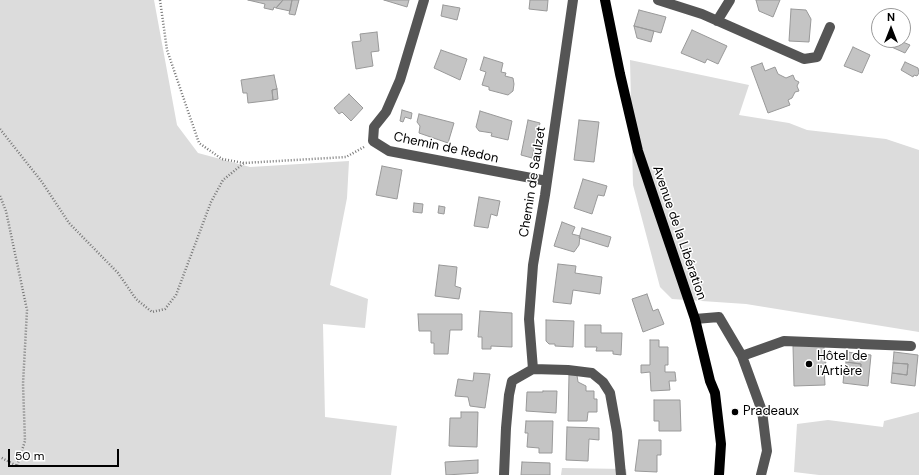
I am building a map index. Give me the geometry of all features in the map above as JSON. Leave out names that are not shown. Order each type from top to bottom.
[{"type":"main road","name":"Avenue de la Libération","points":[[605,0],[638,151],[695,319],[710,381],[715,393],[721,444],[719,475]]},
{"type":"street","name":"Chemin de Redon","points":[[424,0],[400,80],[386,112],[374,127],[373,141],[389,151],[547,181]]},
{"type":"street","name":"Chemin de Saulzet","points":[[532,369],[529,319],[532,265],[547,181],[573,0]]},
{"type":"street","points":[[658,0],[717,21],[804,59],[818,57],[830,27]]},
{"type":"street","points":[[717,21],[730,0]]},
{"type":"street","points":[[695,319],[719,317],[742,356],[762,411],[767,451],[761,475]]},
{"type":"street","points":[[742,356],[784,341],[911,346]]},
{"type":"street","points":[[504,475],[506,428],[509,395],[512,381],[532,369],[568,370],[592,373],[603,382],[610,393],[617,432],[621,475]]},
{"type":"path","points":[[160,0],[167,50],[199,143],[222,159],[244,163],[346,157],[373,141]]},
{"type":"path","points":[[0,129],[42,182],[69,223],[118,273],[136,299],[152,312],[165,309],[176,295],[211,202],[223,180],[244,163]]},
{"type":"path","points":[[0,196],[6,211],[27,310],[23,384],[25,441],[17,466],[0,457]]},
{"type":"shaded area","points":[[0,0],[154,0],[177,125],[198,153],[250,167],[349,161],[347,198],[330,285],[368,299],[365,328],[323,324],[325,417],[397,426],[391,475],[0,475]]},
{"type":"shaded area","points":[[630,60],[749,85],[739,115],[789,123],[807,130],[886,139],[919,150],[919,332],[746,304],[672,299],[660,287],[633,185]]},
{"type":"shaded area","points":[[919,412],[919,475],[819,475],[794,472],[797,424],[828,420],[883,427],[884,421]]},
{"type":"shaded area","points":[[562,468],[626,469],[627,475],[561,475]]},
{"type":"building","points":[[248,0],[283,0],[276,8],[274,7],[273,10],[264,8],[265,4]]},
{"type":"building","points":[[283,0],[292,0],[290,11],[276,8]]},
{"type":"building","points":[[292,0],[299,0],[295,15],[289,14]]},
{"type":"building","points":[[384,0],[409,0],[407,7]]},
{"type":"building","points":[[530,0],[548,0],[547,11],[529,9]]},
{"type":"building","points":[[756,0],[780,0],[773,17],[759,11]]},
{"type":"building","points":[[443,5],[460,8],[457,20],[441,16]]},
{"type":"building","points":[[791,9],[806,10],[811,19],[809,42],[789,41]]},
{"type":"building","points":[[639,10],[666,17],[661,33],[634,26]]},
{"type":"building","points":[[634,26],[654,31],[651,42],[637,38]]},
{"type":"building","points":[[692,30],[727,46],[718,64],[707,59],[705,63],[681,53]]},
{"type":"building","points":[[377,32],[379,51],[371,52],[373,66],[356,69],[352,42],[361,41],[360,34]]},
{"type":"building","points":[[853,47],[870,55],[862,73],[844,66]]},
{"type":"building","points":[[894,48],[908,48],[905,53]]},
{"type":"building","points":[[441,50],[467,59],[460,80],[434,68]]},
{"type":"building","points":[[484,57],[503,63],[501,72],[506,73],[505,76],[513,78],[513,91],[508,95],[489,90],[489,87],[482,85],[486,72],[480,70]]},
{"type":"building","points":[[905,62],[918,68],[919,73],[917,76],[914,75],[913,77],[901,70]]},
{"type":"building","points":[[762,63],[765,71],[775,67],[778,74],[786,78],[793,75],[795,80],[799,82],[797,86],[799,91],[795,92],[792,98],[788,100],[790,105],[768,113],[751,67]]},
{"type":"building","points":[[274,75],[277,89],[272,90],[273,100],[248,103],[247,93],[243,93],[241,80]]},
{"type":"building","points":[[277,89],[278,99],[273,100],[272,90]]},
{"type":"building","points":[[349,94],[363,108],[351,121],[342,112],[339,114],[334,108]]},
{"type":"building","points":[[402,110],[412,113],[411,119],[405,117],[403,122],[400,121]]},
{"type":"building","points":[[480,111],[512,121],[508,140],[491,136],[492,133],[479,131],[476,127]]},
{"type":"building","points":[[419,114],[454,123],[448,143],[419,133],[420,126],[417,122]]},
{"type":"building","points":[[528,120],[540,123],[532,158],[521,155]]},
{"type":"building","points":[[579,120],[599,122],[594,162],[574,160]]},
{"type":"building","points":[[382,166],[402,170],[397,199],[376,195]]},
{"type":"building","points":[[583,179],[607,186],[604,196],[598,195],[592,214],[574,208]]},
{"type":"building","points":[[479,197],[500,201],[497,216],[491,214],[488,228],[474,226]]},
{"type":"building","points":[[414,203],[423,204],[422,213],[413,212]]},
{"type":"building","points":[[439,206],[445,207],[444,214],[438,213]]},
{"type":"building","points":[[562,222],[575,227],[572,234],[580,236],[579,245],[574,252],[554,246]]},
{"type":"building","points":[[582,228],[611,237],[608,247],[579,238]]},
{"type":"building","points":[[558,264],[576,266],[575,273],[602,277],[600,294],[573,290],[571,304],[553,302]]},
{"type":"building","points":[[439,265],[457,267],[455,286],[461,288],[459,299],[435,296]]},
{"type":"building","points":[[647,294],[653,311],[658,309],[664,324],[643,332],[632,299]]},
{"type":"building","points":[[480,311],[512,313],[512,347],[491,346],[491,349],[482,349],[482,337],[478,337]]},
{"type":"building","points":[[418,314],[462,314],[462,330],[450,330],[448,354],[434,354],[434,343],[431,343],[431,331],[419,331]]},
{"type":"building","points":[[546,320],[574,321],[573,347],[555,346],[555,344],[549,344],[546,341]]},
{"type":"building","points":[[585,325],[601,325],[601,333],[622,333],[621,355],[613,354],[613,351],[596,351],[597,347],[585,347]]},
{"type":"building","points":[[650,340],[659,340],[659,347],[668,347],[668,365],[665,365],[665,372],[675,372],[676,381],[669,381],[670,390],[651,391],[650,372],[641,373],[641,365],[650,365]]},
{"type":"building","name":"Hôtel de l'Artière","points":[[824,345],[824,362],[826,362],[824,367],[825,385],[794,386],[793,346]]},
{"type":"building","points":[[847,352],[871,355],[868,386],[843,383],[844,373],[860,375],[861,364],[846,362]]},
{"type":"building","points":[[894,352],[918,355],[915,386],[891,383],[892,373],[907,375],[908,364],[893,363]]},
{"type":"building","points":[[846,362],[861,364],[860,375],[844,373]]},
{"type":"building","points":[[893,363],[908,364],[907,375],[892,373]]},
{"type":"building","points":[[474,373],[490,374],[485,408],[470,406],[468,397],[455,396],[458,379],[473,381]]},
{"type":"building","points":[[569,375],[577,375],[578,382],[586,386],[586,391],[594,391],[594,399],[597,399],[597,412],[588,412],[587,421],[568,421]]},
{"type":"building","points":[[557,391],[556,413],[526,411],[527,392]]},
{"type":"building","points":[[654,400],[680,400],[681,431],[659,431],[659,421],[654,421]]},
{"type":"building","points":[[461,412],[478,412],[477,447],[449,446],[450,418],[461,418]]},
{"type":"building","points":[[526,421],[553,421],[552,453],[539,453],[539,448],[527,447],[528,433],[525,433]]},
{"type":"building","points":[[567,427],[599,428],[599,440],[589,439],[588,461],[566,460]]},
{"type":"building","points":[[639,440],[661,440],[661,455],[657,455],[657,472],[635,471]]},
{"type":"building","points":[[478,460],[478,473],[446,475],[445,462]]},
{"type":"building","points":[[522,462],[550,463],[550,475],[521,475]]},
{"type":"place","name":"Hôtel de l'Artière","points":[[809,364]]},
{"type":"place","name":"Pradeaux","points":[[735,412]]}]
